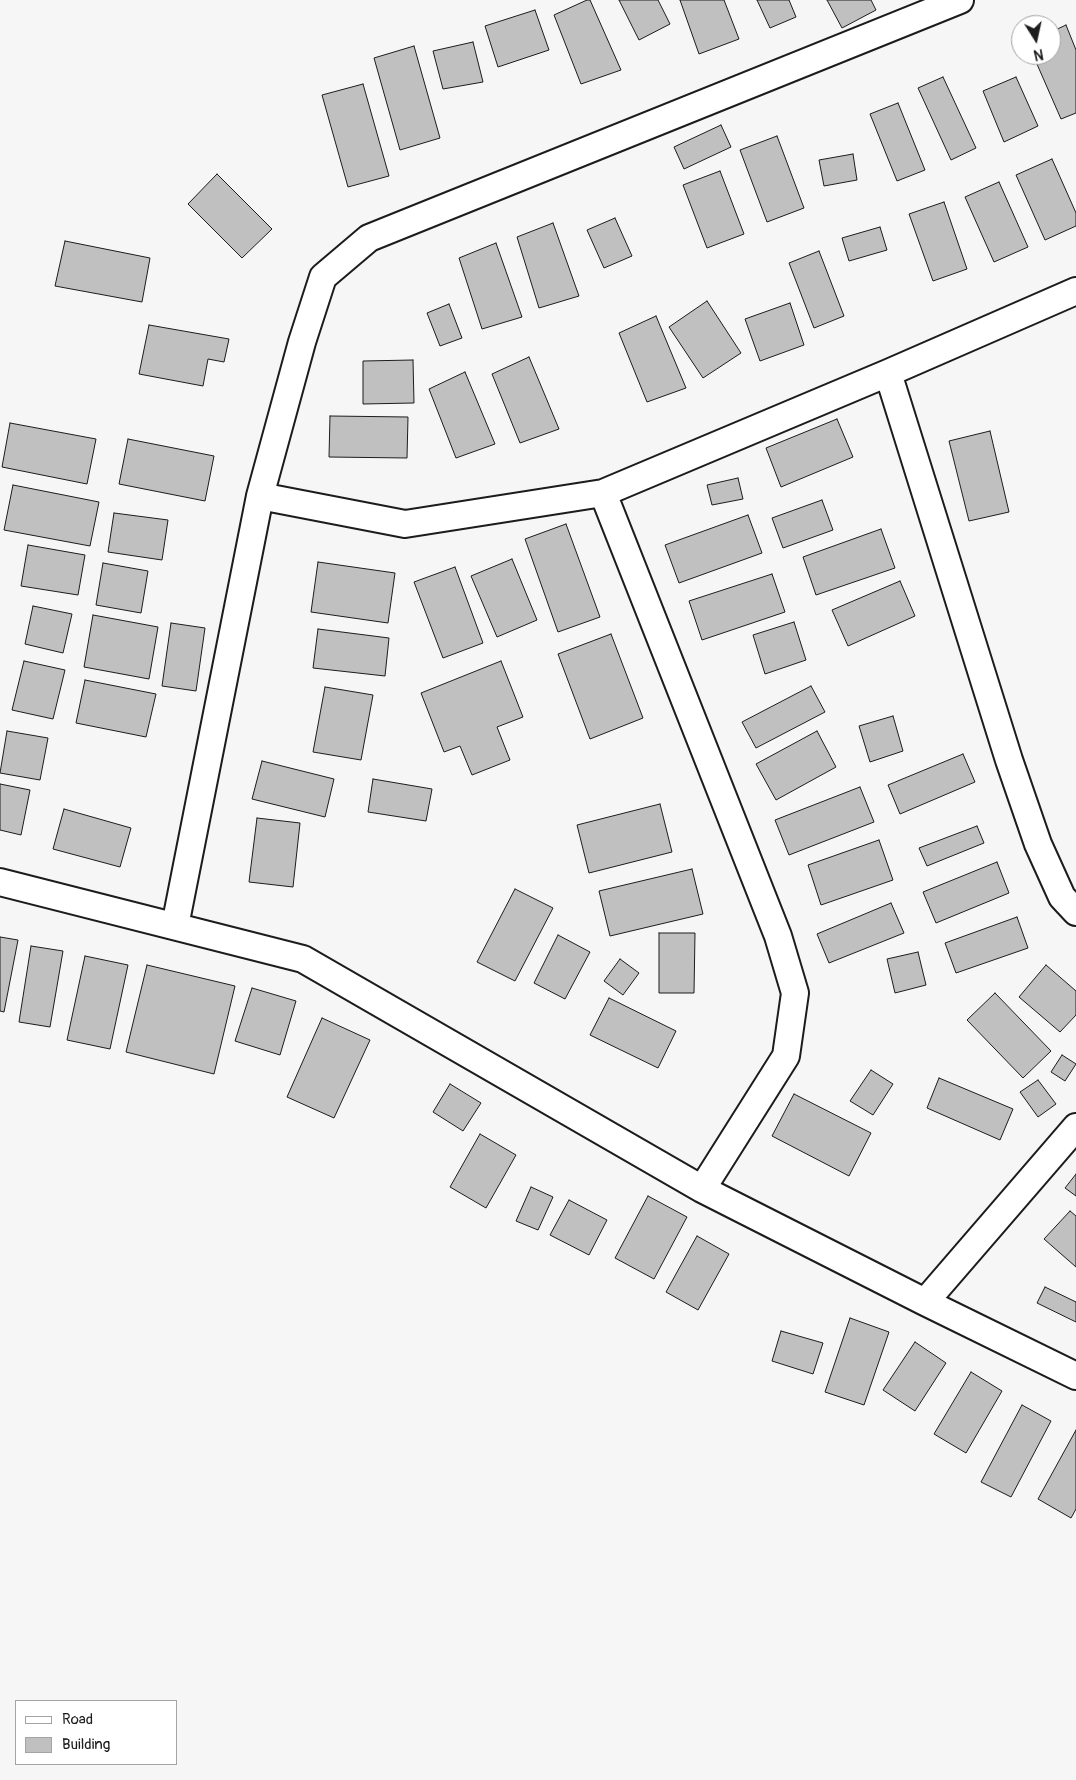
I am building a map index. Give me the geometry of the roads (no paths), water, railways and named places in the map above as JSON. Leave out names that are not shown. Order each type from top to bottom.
[{"type":"street","points":[[175,926],[260,496],[302,342],[323,277],[369,238],[960,0]]},
{"type":"street","points":[[260,496],[405,524],[603,493],[888,373],[1076,291]]},
{"type":"street","points":[[888,373],[1009,760],[1038,844],[1062,897],[1076,912]]},
{"type":"street","points":[[603,493],[778,936],[795,993],[786,1056],[702,1189]]},
{"type":"street","points":[[0,882],[303,959],[702,1189],[1076,1376]]},
{"type":"street","points":[[925,1302],[1076,1127]]}]
